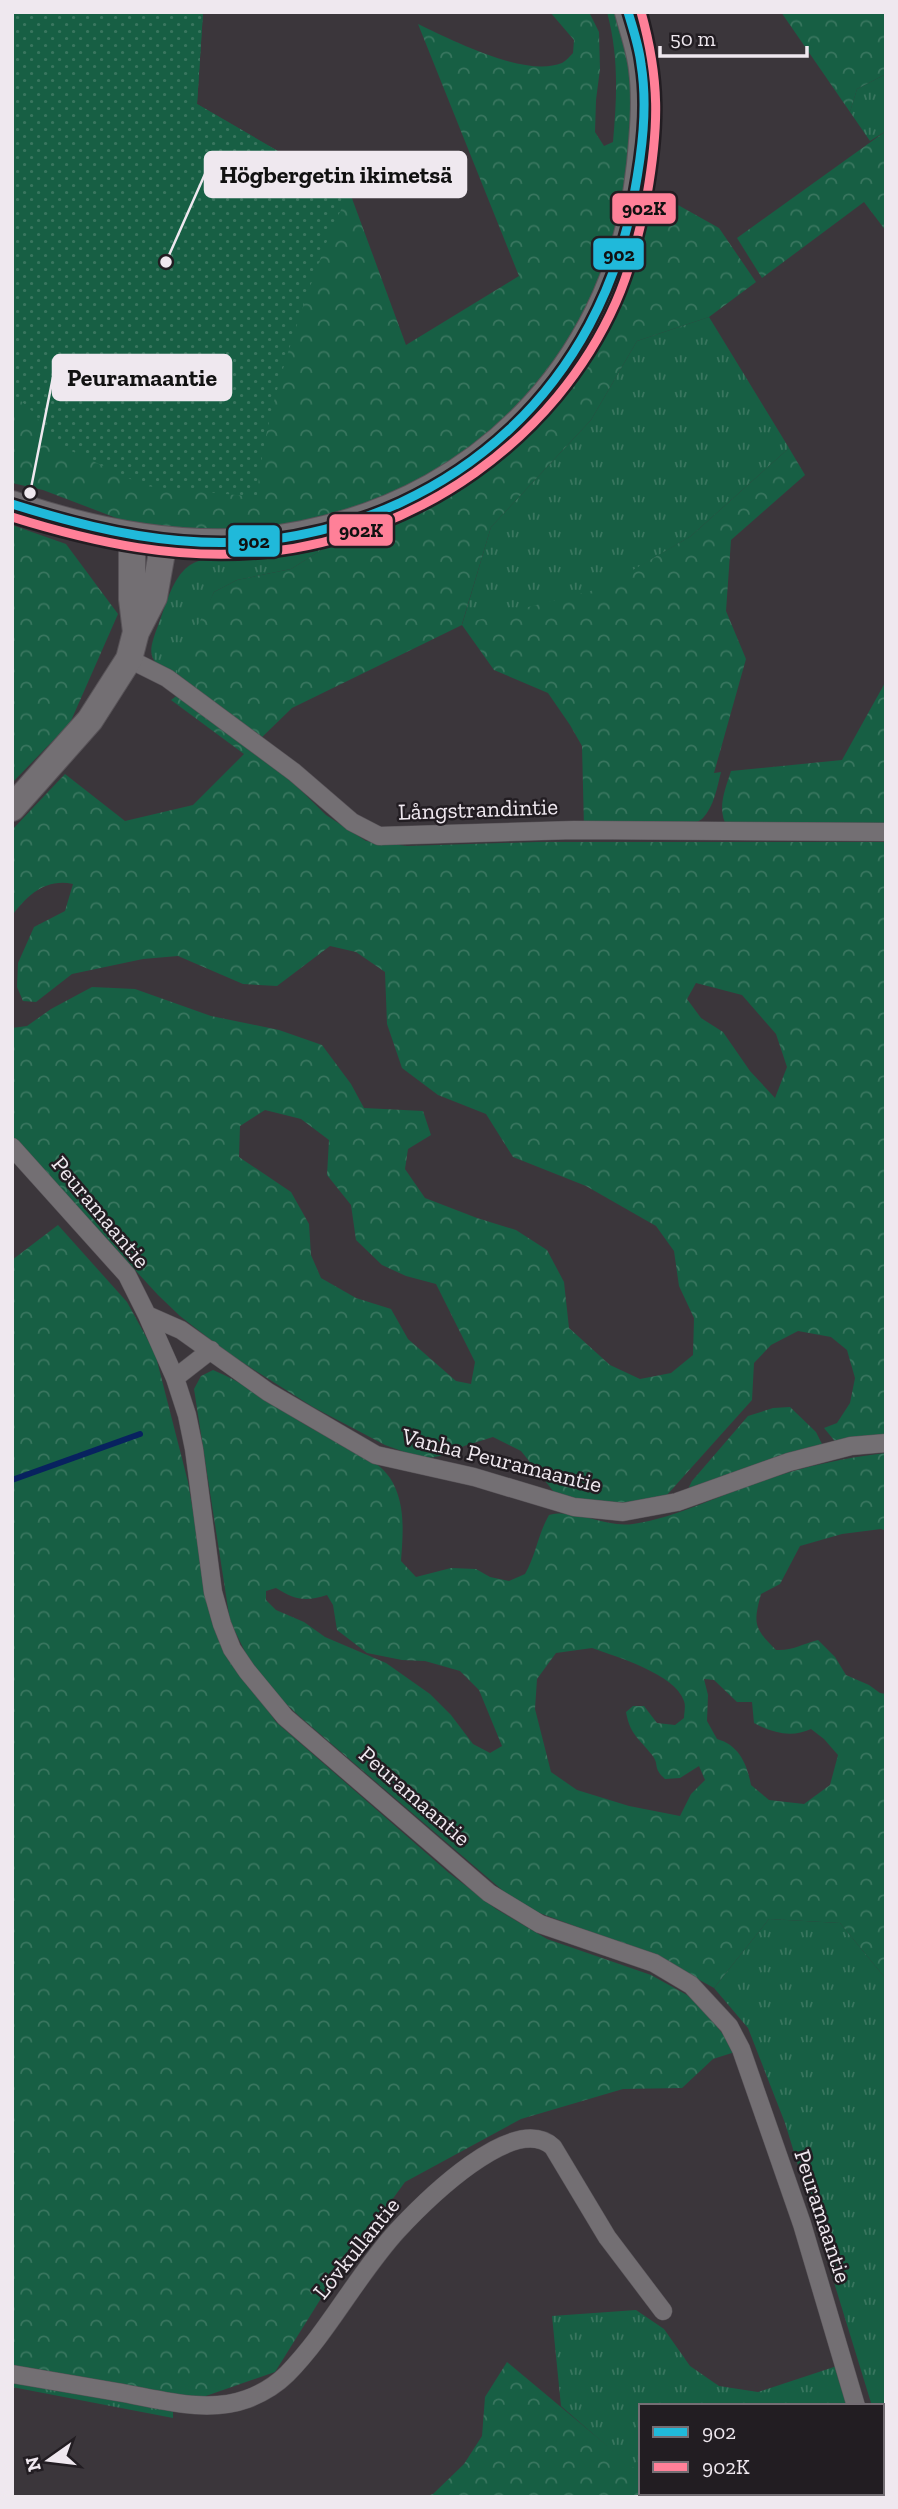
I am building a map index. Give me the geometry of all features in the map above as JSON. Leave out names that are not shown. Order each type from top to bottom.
[{"type":"street","points":[[12,505],[96,528],[164,541],[226,542],[301,535],[341,526],[388,509],[440,483],[498,443],[533,410],[565,371],[590,330],[613,279],[636,196],[643,114],[642,68],[628,12]]},
{"type":"street","points":[[132,535],[132,599],[136,632]]},
{"type":"street","points":[[12,808],[90,720],[129,659],[136,632],[154,597],[164,541]]},
{"type":"street","name":"Långstrandintie","points":[[129,659],[167,678],[187,692],[294,772],[352,822],[379,836],[574,830],[886,832]]},
{"type":"street","name":"Peuramaantie","points":[[12,1147],[127,1275],[148,1315],[175,1378],[194,1449],[213,1592],[232,1649],[247,1671],[285,1717],[489,1893],[540,1924],[654,1963],[691,1986],[729,2026],[741,2049],[802,2224],[855,2404]]},
{"type":"street","name":"Vanha Peuramaantie","points":[[148,1315],[181,1330],[268,1392],[376,1455],[474,1477],[574,1507],[623,1512],[677,1502],[789,1462],[850,1446],[886,1443]]},
{"type":"street","points":[[175,1378],[211,1350]]},
{"type":"street","name":"Lövkullantie","points":[[12,2374],[212,2406],[232,2404],[270,2389],[305,2352],[396,2232],[443,2186],[493,2150],[511,2141],[533,2138],[545,2140],[553,2147],[607,2237],[663,2311]]},
{"type":"green space","points":[[12,12],[203,12],[197,104],[350,193],[406,345],[519,276],[418,24],[489,55],[529,65],[547,66],[566,60],[573,53],[574,40],[550,12],[589,12],[599,32],[600,69],[595,132],[604,146],[613,142],[616,93],[614,45],[607,12],[620,12],[630,77],[630,133],[621,218],[589,304],[542,382],[478,446],[398,492],[326,519],[263,530],[194,531],[119,519],[43,490],[12,483]]},
{"type":"green space","points":[[12,12],[203,12],[197,104],[350,193],[326,244],[290,347],[269,421],[257,497],[145,486],[57,444],[31,410],[12,393]]},
{"type":"green space","points":[[781,12],[886,12],[886,74],[857,89],[850,112]]},
{"type":"green space","points":[[886,74],[886,131],[870,141],[850,112],[857,89]]},
{"type":"green space","points":[[886,131],[886,231],[864,202],[762,278],[737,238]]},
{"type":"green space","points":[[678,205],[719,228],[756,282],[709,317],[637,341],[591,420],[491,527],[462,624],[602,588],[691,536],[789,448],[805,475],[731,540],[726,611],[746,659],[714,773],[721,772],[710,808],[703,818],[682,826],[584,827],[582,746],[570,725],[548,693],[494,670],[462,625],[292,708],[258,741],[176,681],[178,666],[214,592],[237,580],[291,569],[323,549],[444,495],[499,458],[550,408],[584,361],[614,305],[649,211]]},
{"type":"green space","points":[[709,317],[789,448],[691,536],[602,589],[462,625],[491,527],[591,420],[637,341]]},
{"type":"green space","points":[[12,525],[66,544],[118,614],[70,723],[12,783]]},
{"type":"green space","points":[[323,549],[291,569],[237,580],[214,592],[176,681],[155,662],[152,643],[169,594],[185,569],[194,563],[216,557],[275,558]]},
{"type":"green space","points":[[886,681],[886,828],[728,828],[722,807],[731,771],[842,760]]},
{"type":"green space","points":[[179,694],[271,761],[326,815],[366,841],[407,846],[537,842],[886,842],[886,1437],[838,1445],[824,1428],[837,1423],[850,1403],[855,1378],[847,1350],[831,1337],[798,1331],[771,1345],[754,1363],[752,1400],[666,1496],[620,1504],[558,1497],[521,1451],[493,1437],[464,1446],[450,1454],[424,1459],[385,1445],[313,1407],[229,1354],[158,1295],[12,1136],[12,1028],[27,1026],[51,1009],[92,987],[135,989],[211,1016],[279,1030],[322,1045],[351,1084],[364,1108],[423,1111],[431,1135],[408,1149],[405,1169],[425,1198],[516,1230],[547,1250],[564,1282],[569,1328],[610,1365],[640,1379],[671,1373],[693,1355],[694,1318],[679,1286],[674,1251],[656,1226],[586,1186],[513,1157],[486,1114],[438,1095],[402,1068],[387,1024],[385,972],[356,952],[330,946],[277,986],[243,984],[178,956],[143,959],[72,974],[36,1002],[23,1001],[17,987],[18,963],[34,927],[65,911],[73,884],[54,884],[38,890],[24,901],[12,916],[12,830],[65,774],[125,821],[193,805],[244,754],[171,700]],"holes":[[[696,983],[742,995],[776,1034],[787,1067],[775,1098],[750,1071],[723,1032],[701,1018],[687,999]],[[265,1110],[301,1119],[329,1140],[327,1175],[351,1205],[356,1240],[382,1265],[406,1276],[436,1284],[475,1362],[471,1384],[456,1381],[408,1339],[391,1309],[356,1298],[321,1278],[311,1255],[309,1224],[291,1192],[239,1157],[240,1126]]]},
{"type":"green space","points":[[58,1225],[127,1302],[155,1353],[188,1482],[212,1623],[231,1658],[276,1722],[449,1873],[496,1909],[547,1939],[651,1975],[687,1995],[710,2016],[735,2052],[713,2059],[682,2088],[623,2089],[521,2119],[405,2182],[325,2292],[275,2372],[203,2397],[174,2397],[12,2368],[12,1260]]},
{"type":"green space","points":[[213,1370],[226,1376],[309,1427],[353,1449],[383,1470],[395,1488],[401,1508],[401,1561],[416,1577],[451,1568],[476,1569],[490,1577],[509,1581],[525,1574],[549,1515],[569,1514],[622,1524],[650,1521],[795,1471],[886,1453],[886,1531],[881,1529],[842,1534],[800,1546],[780,1584],[761,1594],[756,1619],[759,1631],[776,1650],[818,1640],[835,1657],[846,1675],[886,1694],[886,1979],[840,1923],[769,1919],[714,1988],[658,1957],[537,1912],[508,1895],[299,1716],[252,1666],[230,1621],[194,1389],[201,1376]],"holes":[[[276,1588],[300,1599],[327,1595],[333,1605],[337,1630],[367,1653],[402,1660],[425,1661],[460,1671],[479,1690],[502,1746],[490,1753],[473,1744],[451,1715],[430,1694],[386,1663],[325,1637],[304,1622],[276,1610],[266,1600],[266,1591]],[[592,1648],[644,1668],[678,1691],[685,1703],[684,1718],[675,1725],[657,1723],[644,1706],[633,1706],[626,1712],[633,1731],[654,1758],[665,1779],[680,1778],[699,1766],[705,1780],[691,1794],[680,1816],[629,1806],[577,1790],[551,1772],[535,1709],[537,1679],[556,1653]],[[704,1679],[714,1680],[737,1702],[752,1702],[754,1723],[775,1732],[789,1734],[811,1729],[838,1755],[830,1785],[804,1804],[769,1800],[751,1785],[741,1756],[731,1746],[717,1739],[707,1721],[708,1695]]]},
{"type":"green space","points":[[790,1407],[816,1432],[823,1446],[690,1490],[692,1481],[748,1416],[773,1408]]},
{"type":"green space","points":[[769,1919],[840,1923],[886,1979],[886,2451],[884,2404],[871,2404],[785,2123],[748,2028],[714,1988]]},
{"type":"green space","points":[[636,2310],[664,2329],[690,2366],[719,2386],[758,2392],[837,2366],[848,2404],[639,2404],[639,2473],[561,2406],[552,2316]]},
{"type":"green space","points":[[507,2362],[639,2472],[639,2495],[739,2497],[424,2497],[433,2494],[464,2464],[482,2436],[485,2397]]},
{"type":"green space","points":[[12,2379],[173,2408],[173,2418],[12,2387]]},
{"type":"waterway","points":[[12,1480],[140,1434]]},
{"type":"transit line","name":"902","points":[[12,504],[74,522],[138,536],[203,542],[268,540],[337,526],[401,503],[458,470],[509,429],[553,381],[589,325],[616,263],[634,195],[644,113],[640,57],[628,12]]},
{"type":"transit line","name":"902K","points":[[12,517],[75,535],[138,548],[202,554],[267,552],[323,542],[376,526],[427,502],[475,473],[518,438],[557,397],[590,352],[626,276],[647,195],[654,147],[656,103],[652,60],[641,12]]},
{"type":"place","name":"Högbergetin ikimetsä","points":[[166,262]]},
{"type":"place","name":"Peuramaantie","points":[[30,493]]}]
